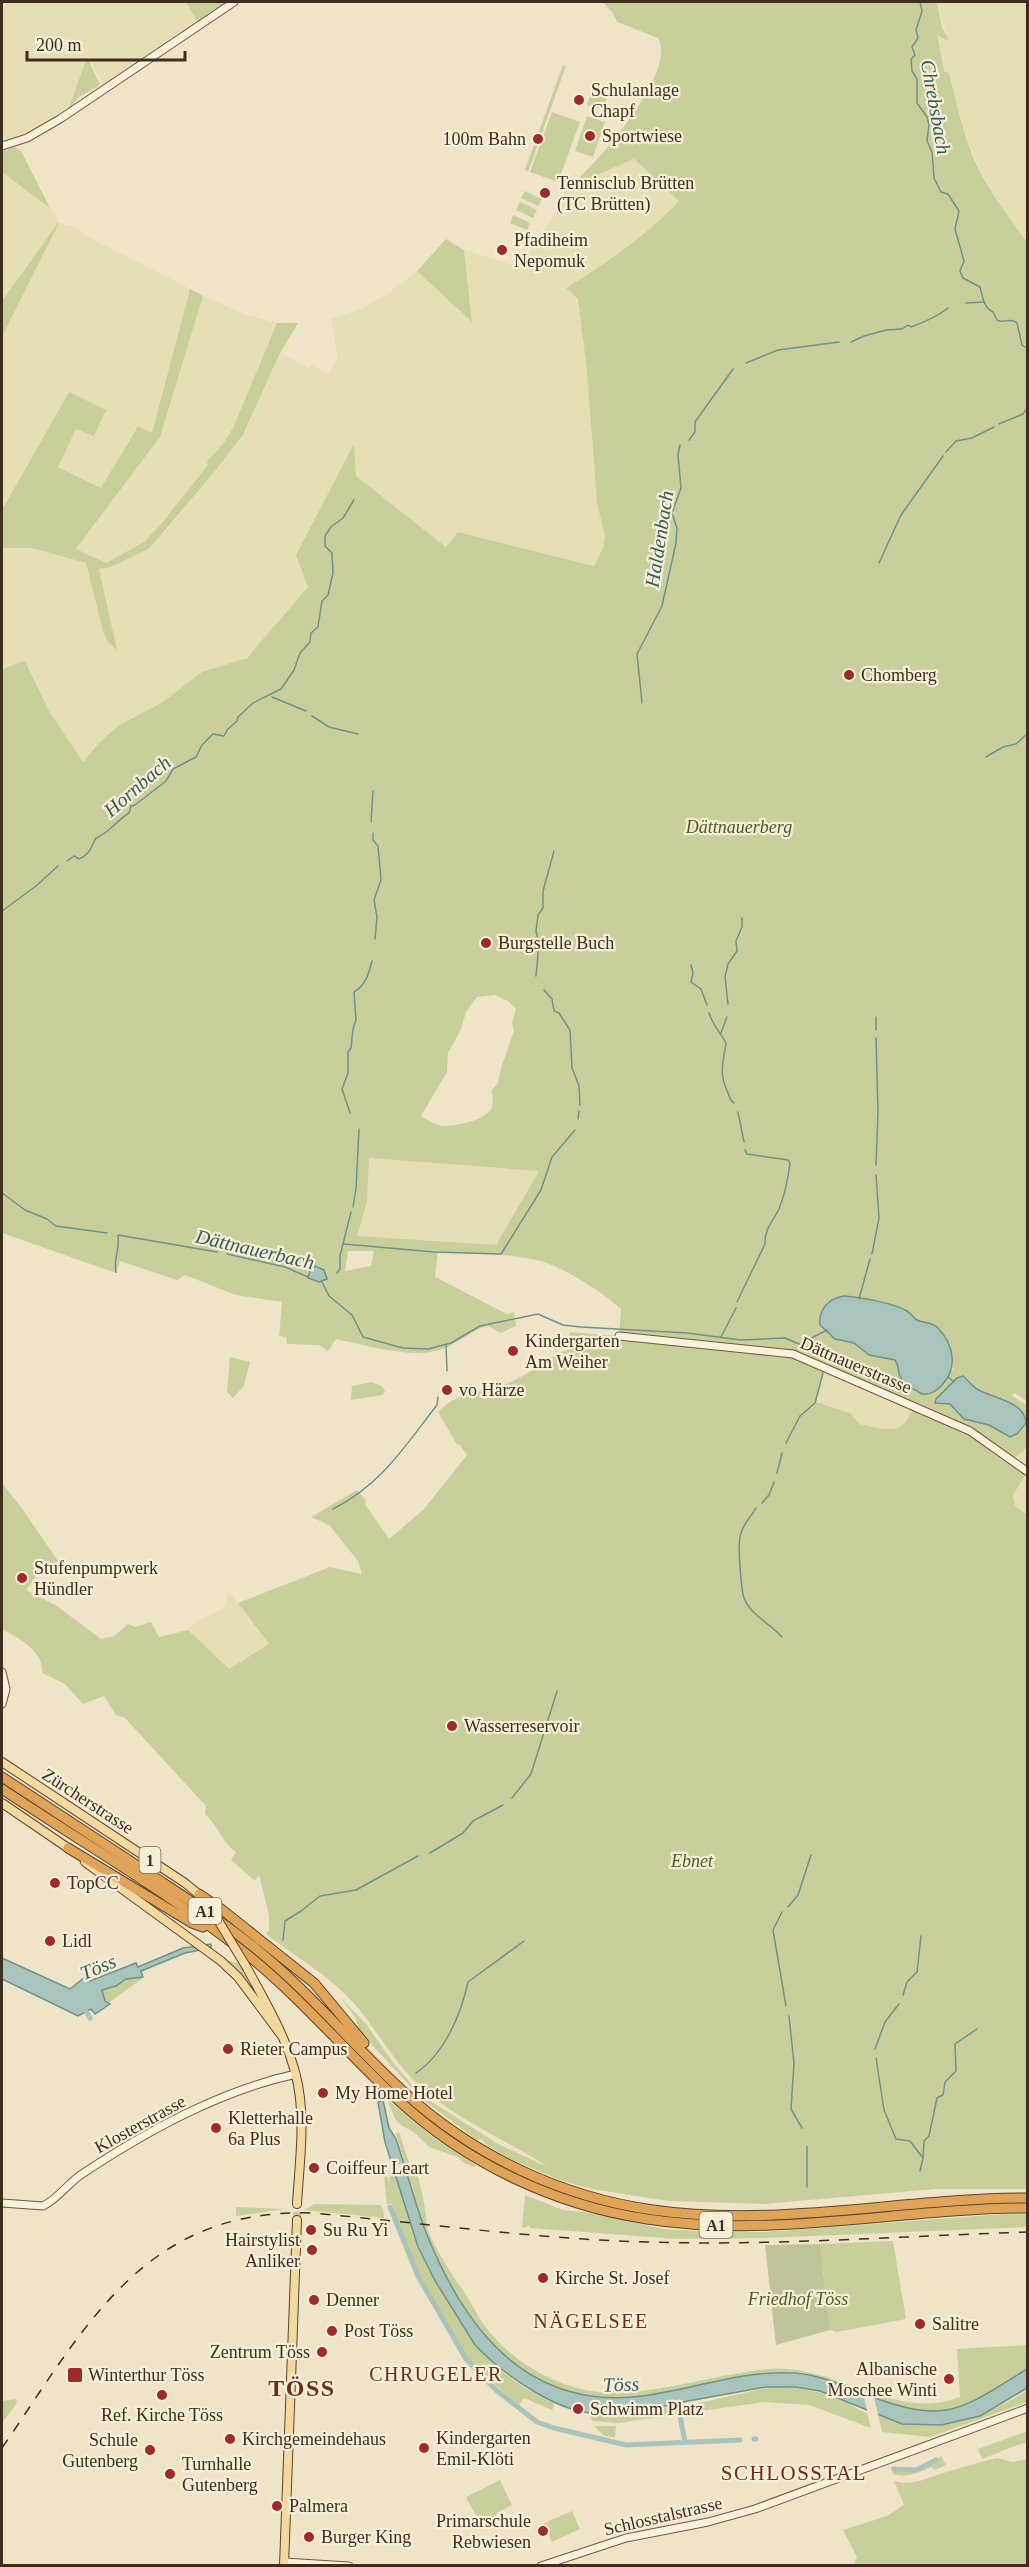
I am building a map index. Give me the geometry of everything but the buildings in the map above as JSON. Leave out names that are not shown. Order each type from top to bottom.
[{"type":"highway","name":"A1","points":[[2,1777],[242,1938],[307,1994],[386,2075],[438,2121],[502,2161],[572,2191],[639,2208],[694,2215],[749,2216],[953,2201],[1028,2198]]},
{"type":"highway","name":"A1","points":[[2,1789],[215,1931],[286,1988],[389,2092],[432,2129],[504,2173],[569,2200],[644,2219],[735,2226],[799,2224],[954,2211],[1028,2208]]},
{"type":"highway","name":"A1","points":[[68,1848],[192,1923],[215,1931]]},
{"type":"highway","name":"A1","points":[[199,1894],[291,1964],[330,1999],[386,2075]]},
{"type":"main road","name":"Zürcherstrasse","points":[[2,1762],[199,1894],[207,1902],[277,2022],[296,2074],[301,2109],[297,2204]]},
{"type":"main road","name":"Zürcherstrasse","points":[[2,1803],[68,1848],[221,1961],[238,1977],[282,2036]]},
{"type":"main road","points":[[284,2564],[297,2220]]},
{"type":"street","points":[[2,146],[20,140],[60,119],[234,2]]},
{"type":"street","name":"Dättnauerstrasse","points":[[619,1336],[793,1354],[973,1432],[1028,1472]]},
{"type":"street","points":[[2,1672],[6,1689],[2,1704]]},
{"type":"street","name":"Klosterstrasse","points":[[2,2203],[43,2206],[81,2175],[174,2119],[251,2088],[296,2074]]},
{"type":"street","name":"Schlosstalstrasse","points":[[541,2565],[626,2538],[755,2510],[1028,2408]]},
{"type":"street","points":[[284,2564],[349,2565]]},
{"type":"shaded area","points":[[2,2],[186,2],[198,23],[106,84],[101,81],[87,56],[68,110],[29,133],[2,143]]},
{"type":"shaded area","points":[[937,2],[1027,2],[1027,243],[1003,209],[979,168],[963,129],[944,71],[936,34],[948,40]]},
{"type":"shaded area","points":[[634,159],[679,201],[658,223],[611,260],[566,288],[578,299],[587,372],[597,503],[605,538],[594,566],[458,532],[446,547],[355,476],[355,450],[308,587],[300,599],[248,656],[237,662],[204,671],[163,702],[122,723],[99,743],[83,762],[49,711],[25,661],[2,669],[2,548],[32,548],[86,563],[103,631],[116,648],[98,569],[111,567],[150,548],[159,539],[242,438],[280,353],[308,368],[311,365],[328,374],[338,357],[331,319],[363,308],[386,295],[417,271],[472,321],[464,250],[520,267],[557,210],[565,189]]},
{"type":"shaded area","points":[[2,172],[50,208],[57,216],[58,223],[2,301]]},
{"type":"shaded area","points":[[59,223],[72,226],[88,237],[190,289],[152,433],[137,426],[101,488],[58,467],[76,428],[69,392],[2,510],[2,337]]},
{"type":"shaded area","points":[[203,296],[246,315],[277,323],[233,428],[223,444],[207,461],[208,465],[144,542],[108,564],[104,563],[76,550],[160,437]]},
{"type":"shaded area","points":[[369,1158],[539,1171],[496,1245],[356,1236],[367,1202]]},
{"type":"shaded area","points":[[825,1368],[914,1406],[906,1422],[897,1429],[882,1429],[860,1424],[850,1413],[816,1402]]},
{"type":"shaded area","points":[[1027,1447],[1027,1516],[1015,1506],[1011,1460]]},
{"type":"shaded area","points":[[229,1592],[269,1645],[228,1669],[188,1630],[199,1619],[223,1609]]},
{"type":"green space","points":[[186,2],[228,2],[198,23]]},
{"type":"green space","points":[[603,2],[937,2],[942,27],[949,41],[937,35],[944,71],[949,73],[969,147],[990,189],[1028,243],[1027,1401],[1014,1393],[1012,1396],[1027,1405],[1028,1447],[1011,1460],[1027,1472],[1013,1495],[1015,1506],[1028,1516],[1027,2189],[935,2189],[764,2204],[668,2201],[592,2189],[565,2182],[512,2160],[488,2146],[481,2139],[477,2140],[423,2100],[359,2031],[355,2017],[340,1997],[366,2024],[395,2065],[421,2095],[498,2144],[548,2167],[453,2112],[413,2080],[359,2009],[340,1989],[266,1934],[269,1930],[269,1915],[259,1875],[255,1881],[231,1860],[236,1852],[227,1844],[205,1814],[206,1806],[125,1718],[116,1715],[104,1696],[83,1704],[65,1684],[42,1673],[42,1665],[30,1646],[2,1629],[2,1483],[58,1561],[37,1575],[26,1590],[57,1606],[101,1639],[114,1636],[128,1624],[135,1627],[151,1622],[159,1637],[188,1630],[229,1669],[269,1644],[238,1603],[330,1567],[362,1574],[358,1561],[329,1525],[311,1517],[357,1490],[366,1500],[365,1504],[389,1539],[424,1509],[467,1455],[459,1444],[457,1445],[438,1412],[445,1405],[463,1396],[511,1382],[548,1362],[547,1359],[569,1349],[567,1341],[570,1332],[619,1336],[621,1309],[592,1287],[557,1267],[536,1260],[512,1256],[438,1252],[435,1277],[507,1314],[514,1312],[516,1326],[501,1333],[488,1326],[448,1347],[430,1352],[389,1350],[336,1339],[328,1351],[319,1345],[287,1344],[286,1337],[279,1336],[282,1302],[236,1295],[185,1275],[177,1280],[120,1261],[116,1273],[2,1233],[2,669],[25,661],[49,711],[83,762],[119,725],[163,702],[202,672],[247,658],[308,587],[296,555],[354,444],[356,476],[446,547],[458,532],[594,566],[603,548],[605,537],[597,503],[587,372],[578,299],[566,288],[625,248],[679,201],[634,159],[569,187],[614,140],[645,95],[656,73],[661,53],[658,38],[617,22],[613,13]],"holes":[[[495,995],[508,1001],[516,1009],[512,1023],[514,1031],[498,1083],[492,1090],[492,1107],[488,1113],[470,1122],[449,1126],[438,1125],[421,1116],[447,1072],[448,1053],[461,1029],[466,1012],[477,997]],[[369,1158],[539,1171],[496,1245],[357,1236],[367,1202]],[[348,1251],[374,1251],[371,1266],[345,1271]],[[839,1297],[860,1297],[905,1310],[918,1321],[935,1325],[950,1348],[953,1369],[920,1393],[903,1381],[895,1360],[869,1355],[853,1343],[835,1339],[820,1325],[819,1319],[823,1308]],[[825,1368],[914,1407],[906,1422],[897,1429],[882,1429],[860,1424],[850,1413],[816,1402]],[[960,1377],[965,1377],[976,1388],[1006,1400],[1025,1415],[1026,1424],[1010,1437],[989,1425],[971,1421],[959,1415],[950,1404],[937,1404],[935,1401]]]},
{"type":"green space","points":[[87,57],[100,85],[79,97],[68,110]]},
{"type":"green space","name":"100m Bahn","points":[[563,65],[566,66],[528,172],[525,170]]},
{"type":"green space","points":[[591,93],[607,99],[603,110],[587,105]]},
{"type":"green space","points":[[552,112],[580,122],[558,182],[530,172]]},
{"type":"green space","name":"Sportwiese","points":[[587,116],[605,122],[593,157],[575,151]]},
{"type":"green space","points":[[15,147],[21,151],[50,208],[2,172],[2,151]]},
{"type":"green space","points":[[525,191],[542,199],[538,206],[521,198]]},
{"type":"green space","points":[[520,202],[537,210],[533,218],[516,210]]},
{"type":"green space","points":[[513,215],[530,223],[527,230],[510,223]]},
{"type":"green space","points":[[59,223],[2,337],[2,301]]},
{"type":"green space","points":[[446,239],[464,250],[472,322],[417,271]]},
{"type":"green space","points":[[190,289],[203,296],[160,437],[76,549],[106,563],[144,542],[161,524],[208,465],[207,461],[223,444],[233,428],[277,323],[298,323],[279,355],[243,435],[215,471],[150,548],[111,567],[99,569],[117,650],[108,642],[103,631],[86,563],[32,548],[2,548],[2,510],[69,392],[106,410],[94,436],[76,429],[58,467],[101,488],[138,426],[152,433]]},
{"type":"green space","points":[[230,1357],[250,1362],[244,1386],[233,1398],[227,1392]]},
{"type":"green space","points":[[372,1382],[383,1387],[385,1392],[382,1395],[351,1400],[352,1386]]},
{"type":"green space","points":[[225,1960],[238,1963],[244,1969],[279,2031]]},
{"type":"green space","points":[[143,1978],[107,2004],[102,1990],[116,1986],[126,1979]]},
{"type":"green space","points":[[387,2099],[429,2134],[476,2165],[474,2167],[464,2163],[458,2157],[429,2147],[415,2133],[395,2119]]},
{"type":"green space","points":[[399,2132],[410,2166],[416,2169],[427,2227],[441,2256],[484,2325],[497,2341],[513,2355],[549,2378],[589,2391],[610,2393],[670,2387],[768,2369],[788,2369],[831,2379],[895,2400],[938,2403],[960,2397],[957,2349],[1027,2345],[1027,2369],[962,2408],[939,2413],[907,2409],[826,2379],[803,2373],[750,2377],[660,2394],[615,2399],[580,2396],[549,2386],[520,2368],[495,2346],[473,2319],[454,2290],[425,2229],[396,2134]]},
{"type":"green space","points":[[389,2172],[394,2172],[403,2193],[417,2246],[428,2269],[462,2323],[495,2364],[520,2385],[555,2404],[552,2410],[524,2398],[519,2405],[474,2367],[464,2353],[419,2275],[396,2223],[392,2204],[387,2204],[384,2177],[387,2176],[390,2183]]},
{"type":"green space","points":[[525,2195],[563,2210],[584,2212],[664,2229],[695,2231],[765,2232],[1004,2214],[1027,2214],[1027,2227],[764,2238],[677,2239],[530,2228],[529,2225],[525,2228],[522,2227]]},
{"type":"green space","points":[[314,2204],[380,2205],[383,2208],[384,2218],[305,2210]]},
{"type":"green space","points":[[236,2207],[285,2209],[236,2216]]},
{"type":"green space","points":[[893,2241],[906,2319],[837,2332],[830,2330],[820,2244]]},
{"type":"green space","name":"Friedhof Töss","points":[[820,2244],[830,2330],[776,2345],[765,2245]]},
{"type":"green space","points":[[771,2387],[810,2390],[847,2402],[867,2413],[871,2428],[809,2405],[764,2402],[618,2423],[592,2421],[589,2412],[610,2415],[670,2407],[672,2409]]},
{"type":"green space","points":[[1027,2391],[1027,2402],[930,2437],[882,2432],[878,2415],[899,2422],[937,2425],[973,2417]]},
{"type":"green space","points":[[16,2399],[17,2403],[2,2423],[2,2401]]},
{"type":"green space","points":[[594,2426],[616,2426],[615,2438],[603,2435]]},
{"type":"green space","points":[[1025,2432],[1027,2443],[982,2459],[978,2449]]},
{"type":"green space","points":[[941,2456],[946,2465],[935,2470],[931,2467],[908,2475],[893,2474],[891,2467],[903,2471],[917,2470]]},
{"type":"green space","points":[[997,2458],[1013,2462],[1027,2459],[1027,2565],[854,2565],[857,2557],[843,2530],[887,2516],[904,2505],[894,2481],[916,2482]]},
{"type":"green space","points":[[500,2480],[512,2505],[497,2513],[493,2522],[479,2521],[466,2497]]},
{"type":"green space","points":[[572,2511],[580,2529],[552,2542],[544,2523]]},
{"type":"water","points":[[315,1266],[324,1270],[327,1279],[319,1282],[308,1278]]},
{"type":"water","points":[[844,1296],[894,1305],[917,1320],[933,1324],[938,1328],[948,1342],[952,1356],[950,1371],[942,1385],[933,1392],[922,1394],[903,1381],[895,1360],[869,1355],[854,1343],[835,1339],[820,1325],[821,1314],[829,1302]]},
{"type":"water","points":[[963,1376],[977,1389],[1007,1401],[1020,1410],[1026,1423],[1017,1434],[1010,1437],[989,1425],[964,1419],[950,1404],[935,1403],[936,1399],[957,1378]]},
{"type":"water","points":[[211,1944],[211,1948],[185,1953],[141,1971],[143,1977],[126,1979],[116,1986],[102,1990],[105,2001],[110,2004],[95,2014],[91,2009],[78,2016],[2,1979],[2,1958],[70,1989],[85,1977],[90,1981],[136,1963],[138,1967],[183,1948]]},
{"type":"water","points":[[383,2100],[389,2128],[396,2139],[421,2219],[441,2266],[459,2299],[480,2330],[505,2355],[533,2376],[565,2390],[602,2397],[643,2396],[756,2374],[795,2373],[831,2381],[891,2404],[933,2411],[966,2404],[1027,2369],[1027,2388],[980,2416],[941,2425],[902,2424],[820,2391],[795,2387],[766,2387],[683,2402],[678,2408],[676,2405],[607,2413],[590,2413],[554,2402],[518,2381],[475,2345],[434,2279],[418,2247],[385,2142],[378,2102]]},
{"type":"pier","points":[[407,2163],[409,2170],[391,2172],[389,2165]]},
{"type":"pier","points":[[862,2389],[873,2394],[879,2418],[868,2414]]},
{"type":"waterway","name":"Chrebsbach","points":[[920,2],[922,11],[916,30],[918,38],[912,47],[915,55],[911,59],[912,71],[917,79],[917,103],[927,117],[929,125],[927,141],[932,152],[934,178],[941,192],[948,194],[959,211],[955,229],[964,261],[960,271],[963,278],[980,287],[985,305],[993,312],[997,320],[1017,323],[1022,345],[1028,349]]},
{"type":"waterway","name":"Haldenbach","points":[[966,303],[983,302]]},
{"type":"waterway","name":"Haldenbach","points":[[851,342],[886,330],[902,329],[908,325],[911,327],[931,319],[948,308]]},
{"type":"waterway","name":"Haldenbach","points":[[746,363],[778,350],[839,342]]},
{"type":"waterway","name":"Haldenbach","points":[[689,440],[695,432],[695,422],[733,369]]},
{"type":"waterway","points":[[999,424],[1023,414],[1028,407]]},
{"type":"waterway","points":[[946,452],[956,441],[972,438],[994,427]]},
{"type":"waterway","name":"Haldenbach","points":[[642,703],[637,654],[662,606],[676,543],[677,528],[672,513],[681,488],[678,455],[680,445]]},
{"type":"waterway","points":[[879,563],[901,515],[943,456]]},
{"type":"waterway","name":"Hornbach","points":[[67,861],[74,856],[79,859],[86,855],[96,838],[129,813],[131,806],[166,781],[173,769],[196,757],[202,745],[213,734],[224,736],[238,717],[253,703],[281,689],[294,670],[300,653],[310,642],[311,633],[318,627],[322,601],[328,595],[333,573],[332,553],[325,546],[325,536],[331,527],[343,518],[354,500]]},
{"type":"waterway","points":[[272,697],[306,711]]},
{"type":"waterway","points":[[312,716],[329,727],[358,734]]},
{"type":"waterway","points":[[986,757],[1003,747],[1016,744],[1028,733]]},
{"type":"waterway","points":[[371,822],[373,791]]},
{"type":"waterway","points":[[373,833],[373,840],[378,846],[381,880],[374,900],[377,917],[375,939]]},
{"type":"waterway","points":[[536,976],[539,943],[536,931],[538,915],[543,908],[543,891],[554,851]]},
{"type":"waterway","name":"Hornbach","points":[[2,911],[36,886],[58,866]]},
{"type":"waterway","points":[[728,1004],[725,977],[728,964],[737,951],[736,941],[742,927],[742,918]]},
{"type":"waterway","points":[[350,1113],[342,1089],[348,1073],[348,1052],[351,1048],[356,1020],[354,992],[364,982],[372,961]]},
{"type":"waterway","points":[[691,965],[693,973],[691,982],[701,989],[707,1005]]},
{"type":"waterway","points":[[544,990],[552,999],[554,1011],[559,1013],[570,1030],[572,1068],[579,1086],[580,1105]]},
{"type":"waterway","points":[[709,1013],[726,1043],[722,1067],[723,1079],[730,1099],[734,1103]]},
{"type":"waterway","points":[[721,1033],[727,1017]]},
{"type":"waterway","name":"Dättnauerbach","points":[[876,1017],[876,1030]]},
{"type":"waterway","name":"Dättnauerbach","points":[[876,1038],[878,1112],[876,1165]]},
{"type":"waterway","points":[[578,1119],[579,1111]]},
{"type":"waterway","points":[[738,1112],[744,1142]]},
{"type":"waterway","points":[[353,1207],[359,1129]]},
{"type":"waterway","points":[[344,1244],[434,1252],[501,1254],[541,1190],[552,1157],[575,1130]]},
{"type":"waterway","points":[[737,1302],[765,1244],[767,1230],[779,1209],[790,1163],[788,1160],[747,1154],[745,1150]]},
{"type":"waterway","name":"Dättnauerbach","points":[[872,1254],[879,1218],[876,1175]]},
{"type":"waterway","name":"Dättnauerbach","points":[[2,1193],[25,1210],[47,1219],[56,1226],[107,1233]]},
{"type":"waterway","points":[[337,1273],[340,1269],[340,1256],[351,1212]]},
{"type":"waterway","name":"Dättnauerbach","points":[[118,1235],[217,1252]]},
{"type":"waterway","points":[[116,1272],[118,1235]]},
{"type":"waterway","name":"Dättnauerbach","points":[[227,1254],[285,1267],[308,1277]]},
{"type":"waterway","points":[[859,1299],[870,1259]]},
{"type":"waterway","name":"Dättnauerbach","points":[[322,1282],[329,1296],[352,1315],[363,1337],[403,1348],[428,1349],[451,1343],[480,1326],[538,1314],[563,1325],[581,1327],[687,1333],[741,1340],[785,1338],[815,1351],[824,1359]]},
{"type":"waterway","points":[[721,1337],[736,1308]]},
{"type":"waterway","points":[[800,1344],[827,1330]]},
{"type":"waterway","points":[[446,1345],[447,1371]]},
{"type":"waterway","name":"Dättnauerbach","points":[[786,1443],[800,1416],[815,1403],[823,1373]]},
{"type":"waterway","points":[[948,1377],[954,1382]]},
{"type":"waterway","points":[[333,1509],[379,1476],[403,1450],[437,1405],[438,1397]]},
{"type":"waterway","name":"Dättnauerbach","points":[[777,1473],[782,1453]]},
{"type":"waterway","name":"Dättnauerbach","points":[[762,1503],[769,1495],[774,1482]]},
{"type":"waterway","name":"Dättnauerbach","points":[[756,1508],[744,1526],[740,1538],[743,1595],[754,1613],[782,1637]]},
{"type":"waterway","points":[[512,1798],[531,1774],[557,1691]]},
{"type":"waterway","points":[[430,1853],[463,1833],[473,1821],[503,1805]]},
{"type":"waterway","points":[[788,1907],[798,1895],[811,1855]]},
{"type":"waterway","points":[[283,1940],[285,1921],[320,1896],[356,1890],[418,1856]]},
{"type":"waterway","points":[[782,1912],[773,1930],[786,2006]]},
{"type":"waterway","points":[[903,1995],[907,1982],[917,1972],[921,1936]]},
{"type":"waterway","points":[[416,2073],[435,2055],[450,2033],[468,1982],[524,1941]]},
{"type":"waterway","points":[[875,2049],[885,2022],[899,2004]]},
{"type":"waterway","points":[[84,2008],[90,2018]]},
{"type":"waterway","points":[[789,2016],[794,2063],[791,2109],[802,2128]]},
{"type":"waterway","points":[[923,2158],[924,2141],[929,2136],[937,2098],[943,2095],[945,2082],[956,2071],[955,2044],[977,2029]]},
{"type":"waterway","points":[[876,2058],[884,2110],[896,2139],[910,2141],[923,2158],[920,2171]]},
{"type":"waterway","points":[[807,2146],[807,2187]]},
{"type":"waterway","points":[[390,2207],[418,2276],[466,2359],[496,2390],[537,2422],[626,2445],[740,2440]]},
{"type":"waterway","points":[[680,2402],[685,2442]]},
{"type":"waterway","points":[[894,2469],[916,2470],[936,2460]]},
{"type":"tunnel","points":[[297,2204],[297,2220]]},
{"type":"railway","points":[[2,2448],[62,2359],[93,2319],[126,2283],[162,2253],[204,2230],[254,2217],[312,2213],[521,2234],[695,2243],[790,2242],[1028,2232]]},
{"type":"place","name":"Schulanlage Chapf","points":[[579,100]]},
{"type":"place","name":"Sportwiese","points":[[590,136]]},
{"type":"place","name":"100m Bahn","points":[[538,139]]},
{"type":"place","name":"Tennisclub Brütten (TC Brütten)","points":[[545,193]]},
{"type":"place","name":"Pfadiheim Nepomuk","points":[[502,250]]},
{"type":"place","name":"Chomberg","points":[[849,675]]},
{"type":"place","name":"Burgstelle Buch","points":[[486,943]]},
{"type":"place","name":"Kindergarten Am Weiher","points":[[513,1351]]},
{"type":"place","name":"vo Härze","points":[[447,1390]]},
{"type":"place","name":"Stufenpumpwerk Hündler","points":[[22,1578]]},
{"type":"place","name":"Wasserreservoir","points":[[452,1726]]},
{"type":"place","name":"TopCC","points":[[55,1883]]},
{"type":"place","name":"Lidl","points":[[50,1941]]},
{"type":"place","name":"Rieter Campus","points":[[228,2049]]},
{"type":"place","name":"My Home Hotel","points":[[323,2093]]},
{"type":"place","name":"Kletterhalle 6a Plus","points":[[216,2128]]},
{"type":"place","name":"Coiffeur Leart","points":[[314,2168]]},
{"type":"place","name":"Su Ru Yi","points":[[311,2230]]},
{"type":"place","name":"Hairstylist Anliker","points":[[312,2250]]},
{"type":"place","name":"Kirche St. Josef","points":[[543,2278]]},
{"type":"place","name":"Denner","points":[[314,2300]]},
{"type":"place","name":"Salitre","points":[[920,2324]]},
{"type":"place","name":"Post Töss","points":[[332,2331]]},
{"type":"place","name":"Zentrum Töss","points":[[322,2352]]},
{"type":"place","name":"Winterthur Töss","points":[[75,2375]]},
{"type":"place","name":"Albanische Moschee Winti","points":[[949,2379]]},
{"type":"place","name":"Ref. Kirche Töss","points":[[162,2395]]},
{"type":"place","name":"Schwimm Platz","points":[[578,2409]]},
{"type":"place","name":"Kirchgemeindehaus","points":[[230,2439]]},
{"type":"place","name":"Kindergarten Emil-Klöti","points":[[424,2448]]},
{"type":"place","name":"Schule Gutenberg","points":[[150,2450]]},
{"type":"place","name":"Turnhalle Gutenberg","points":[[170,2474]]},
{"type":"place","name":"Palmera","points":[[277,2506]]},
{"type":"place","name":"Primarschule Rebwiesen","points":[[543,2531]]},
{"type":"place","name":"Burger King","points":[[309,2537]]},
{"type":"district","name":"NÄGELSEE","points":[[591,2321]]},
{"type":"district","name":"CHRUGELER","points":[[436,2374]]},
{"type":"district","name":"TÖSS","points":[[302,2388]]},
{"type":"district","name":"SCHLOSSTAL","points":[[794,2473]]},
{"type":"park label","name":"Dättnauerberg","points":[[739,827]]},
{"type":"park label","name":"Ebnet","points":[[692,1861]]},
{"type":"water label","name":"Töss","points":[[98,1967]]},
{"type":"water label","name":"Töss","points":[[621,2384]]}]
